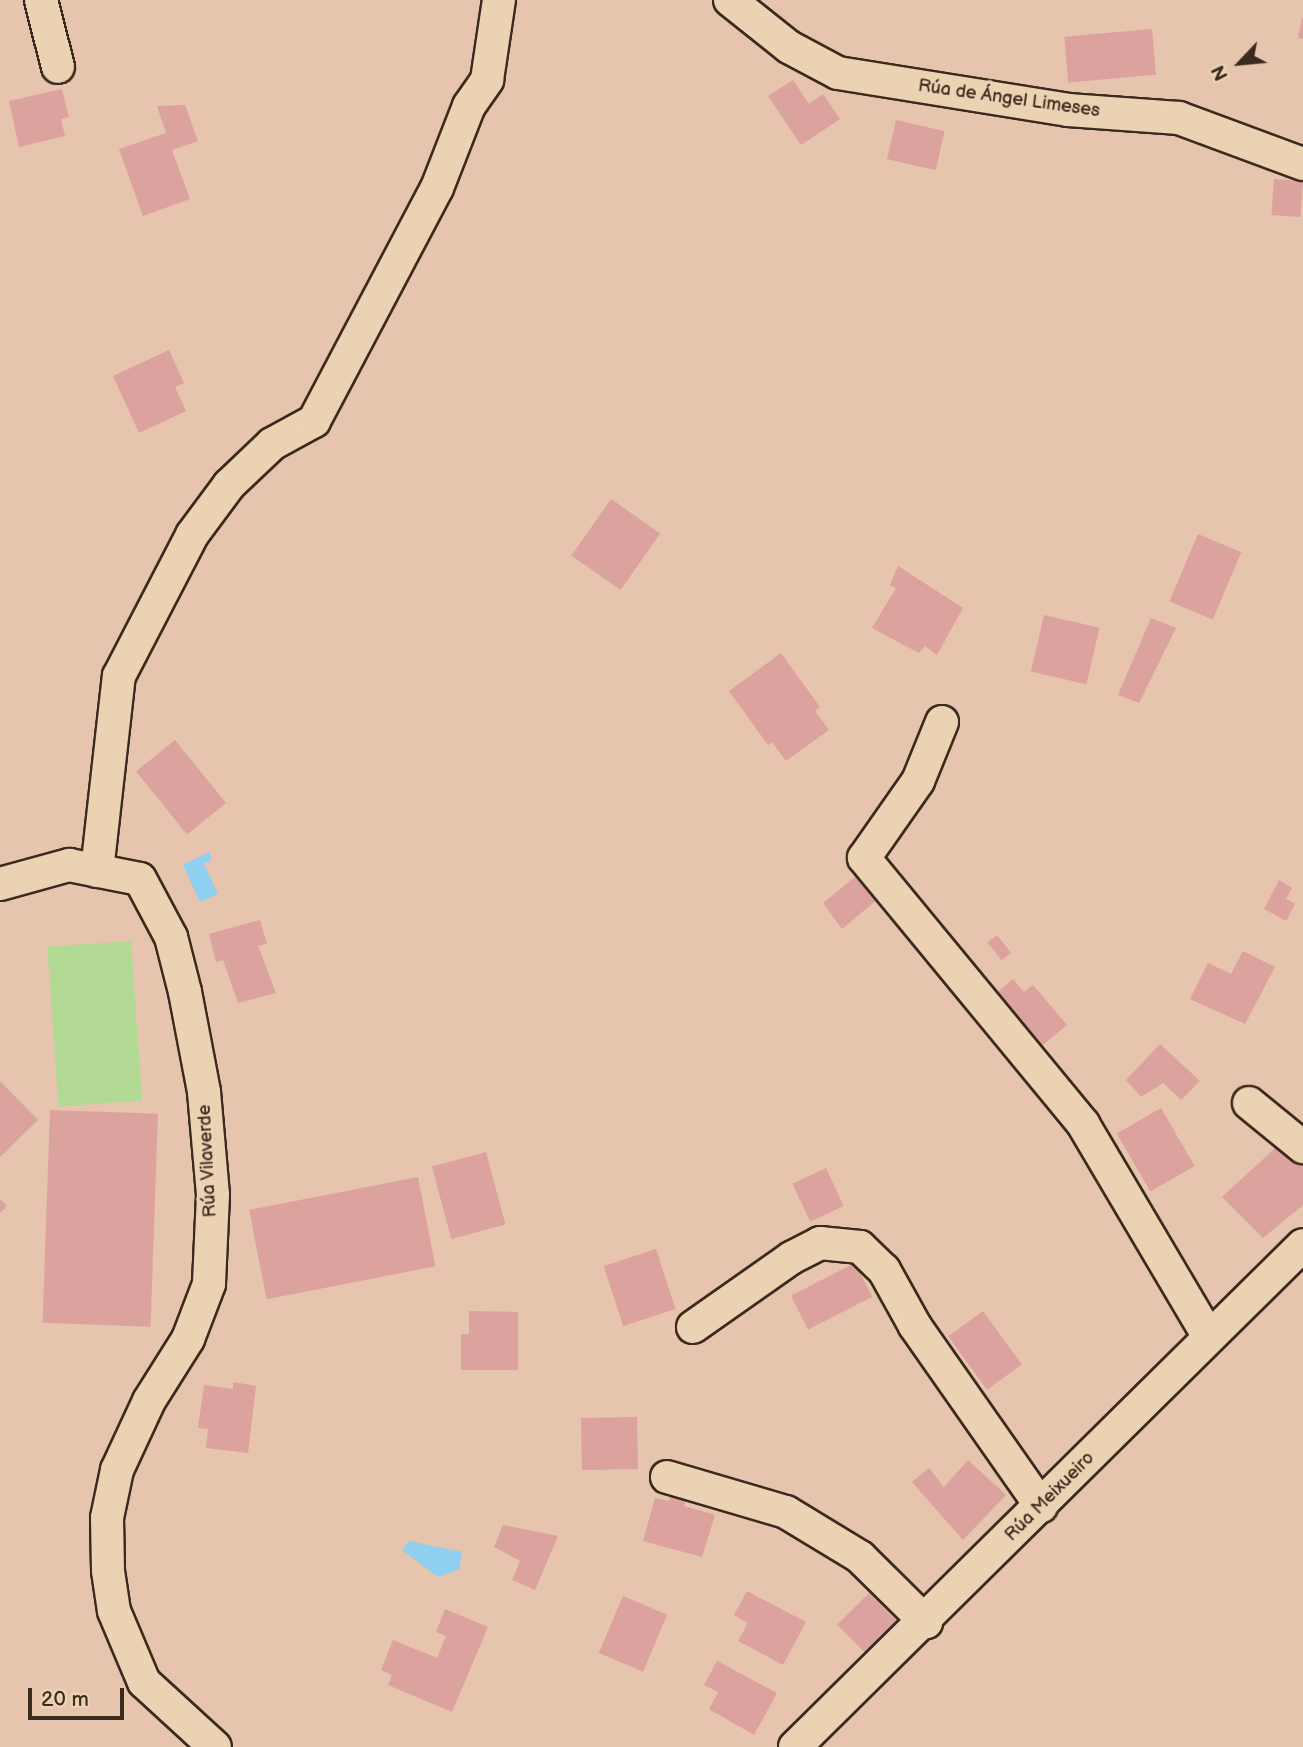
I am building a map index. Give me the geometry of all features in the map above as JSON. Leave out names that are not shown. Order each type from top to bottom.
[{"type":"street","points":[[41,0],[58,66]]},
{"type":"street","points":[[97,871],[119,676],[192,535],[229,485],[272,444],[313,421],[437,188],[469,106],[487,80],[499,0]]},
{"type":"street","name":"Rúa de Ángel Limeses","points":[[730,0],[789,47],[838,73],[1068,110],[1179,118],[1303,164]]},
{"type":"street","points":[[943,722],[918,780],[864,858],[1083,1124],[1209,1337]]},
{"type":"street","name":"Rúa Vilaverde","points":[[0,884],[69,865],[139,879],[171,937],[204,1092],[214,1195],[209,1284],[188,1339],[149,1401],[117,1470],[107,1518],[108,1571],[118,1621],[144,1682],[215,1747]]},
{"type":"street","points":[[1249,1103],[1303,1147]]},
{"type":"street","points":[[693,1327],[820,1243],[860,1247],[884,1270],[915,1326],[1041,1506]]},
{"type":"street","name":"Rúa Meixueiro","points":[[795,1747],[926,1622],[1303,1245]]},
{"type":"street","points":[[667,1477],[786,1512],[860,1557],[926,1622]]},
{"type":"green space","points":[[131,941],[142,1101],[58,1106],[47,947]]},
{"type":"water","points":[[209,852],[212,859],[204,864],[218,894],[200,902],[183,865]]},
{"type":"water","points":[[409,1541],[462,1552],[459,1569],[438,1577],[402,1550]]},
{"type":"building","points":[[1303,18],[1303,39],[1298,38]]},
{"type":"building","points":[[1152,29],[1156,75],[1068,82],[1064,37]]},
{"type":"building","points":[[793,80],[809,104],[823,94],[840,119],[801,145],[768,96]]},
{"type":"building","points":[[62,89],[69,117],[61,119],[65,136],[19,147],[9,101]]},
{"type":"building","points":[[185,105],[198,141],[172,150],[190,199],[143,216],[119,149],[166,133],[157,106]]},
{"type":"building","points":[[896,120],[945,131],[936,170],[887,159]]},
{"type":"building","points":[[1274,179],[1303,181],[1300,217],[1271,215]]},
{"type":"building","points":[[169,350],[184,383],[175,387],[186,411],[139,433],[113,376]]},
{"type":"building","points":[[611,499],[660,533],[621,590],[571,556]]},
{"type":"building","points":[[1198,534],[1241,552],[1213,620],[1169,601]]},
{"type":"building","points":[[898,566],[963,608],[937,655],[925,646],[919,653],[872,628],[896,588],[890,585]]},
{"type":"building","points":[[1044,615],[1100,628],[1086,684],[1031,672]]},
{"type":"building","points":[[1151,618],[1176,628],[1139,703],[1118,695]]},
{"type":"building","points":[[781,653],[820,707],[815,711],[829,730],[786,761],[772,742],[768,745],[729,691]]},
{"type":"building","points":[[175,740],[226,803],[187,834],[136,771]]},
{"type":"building","points":[[855,877],[879,898],[842,929],[823,903]]},
{"type":"building","points":[[1279,880],[1292,888],[1286,899],[1295,904],[1286,921],[1264,909]]},
{"type":"building","points":[[260,920],[267,944],[258,946],[276,993],[238,1003],[223,960],[216,962],[209,934]]},
{"type":"building","points":[[997,935],[1011,953],[1002,961],[988,942]]},
{"type":"building","points":[[1243,951],[1275,967],[1245,1024],[1190,999],[1208,963],[1231,974]]},
{"type":"building","points":[[1013,979],[1024,992],[1033,985],[1067,1025],[1038,1049],[994,995]]},
{"type":"building","points":[[1160,1044],[1200,1081],[1181,1100],[1163,1083],[1141,1097],[1126,1080]]},
{"type":"building","points":[[0,1081],[38,1120],[0,1157]]},
{"type":"building","points":[[1161,1108],[1194,1166],[1150,1192],[1117,1134]]},
{"type":"building","points":[[50,1110],[158,1114],[151,1327],[43,1323]]},
{"type":"building","points":[[1283,1141],[1303,1161],[1303,1205],[1263,1238],[1222,1197]]},
{"type":"building","points":[[486,1152],[505,1224],[451,1239],[432,1166]]},
{"type":"building","points":[[826,1168],[844,1206],[810,1222],[792,1184]]},
{"type":"building","points":[[418,1177],[435,1266],[267,1299],[249,1210]]},
{"type":"building","points":[[0,1199],[7,1206],[0,1213]]},
{"type":"building","points":[[656,1249],[675,1309],[623,1326],[604,1266]]},
{"type":"building","points":[[855,1263],[872,1297],[808,1330],[791,1296]]},
{"type":"building","points":[[469,1311],[518,1312],[518,1370],[461,1370],[461,1334],[469,1334]]},
{"type":"building","points":[[983,1311],[1022,1364],[987,1390],[948,1336]]},
{"type":"building","points":[[233,1382],[256,1386],[248,1453],[206,1448],[208,1429],[198,1428],[204,1385],[233,1389]]},
{"type":"building","points":[[637,1417],[638,1469],[582,1470],[581,1418]]},
{"type":"building","points":[[968,1460],[1006,1495],[963,1540],[912,1482],[929,1468],[944,1487]]},
{"type":"building","points":[[671,1494],[687,1497],[684,1506],[715,1515],[702,1557],[643,1541],[655,1498],[669,1501]]},
{"type":"building","points":[[503,1525],[558,1536],[535,1590],[512,1580],[520,1561],[494,1547]]},
{"type":"building","points":[[747,1591],[806,1622],[783,1665],[738,1641],[748,1623],[734,1615]]},
{"type":"building","points":[[869,1593],[898,1622],[866,1654],[837,1625]]},
{"type":"building","points":[[623,1596],[667,1615],[643,1672],[599,1653]]},
{"type":"building","points":[[445,1609],[488,1627],[452,1712],[388,1685],[392,1675],[381,1670],[393,1640],[437,1658],[446,1636],[436,1632]]},
{"type":"building","points":[[717,1661],[777,1693],[754,1735],[709,1709],[718,1692],[704,1685]]}]
